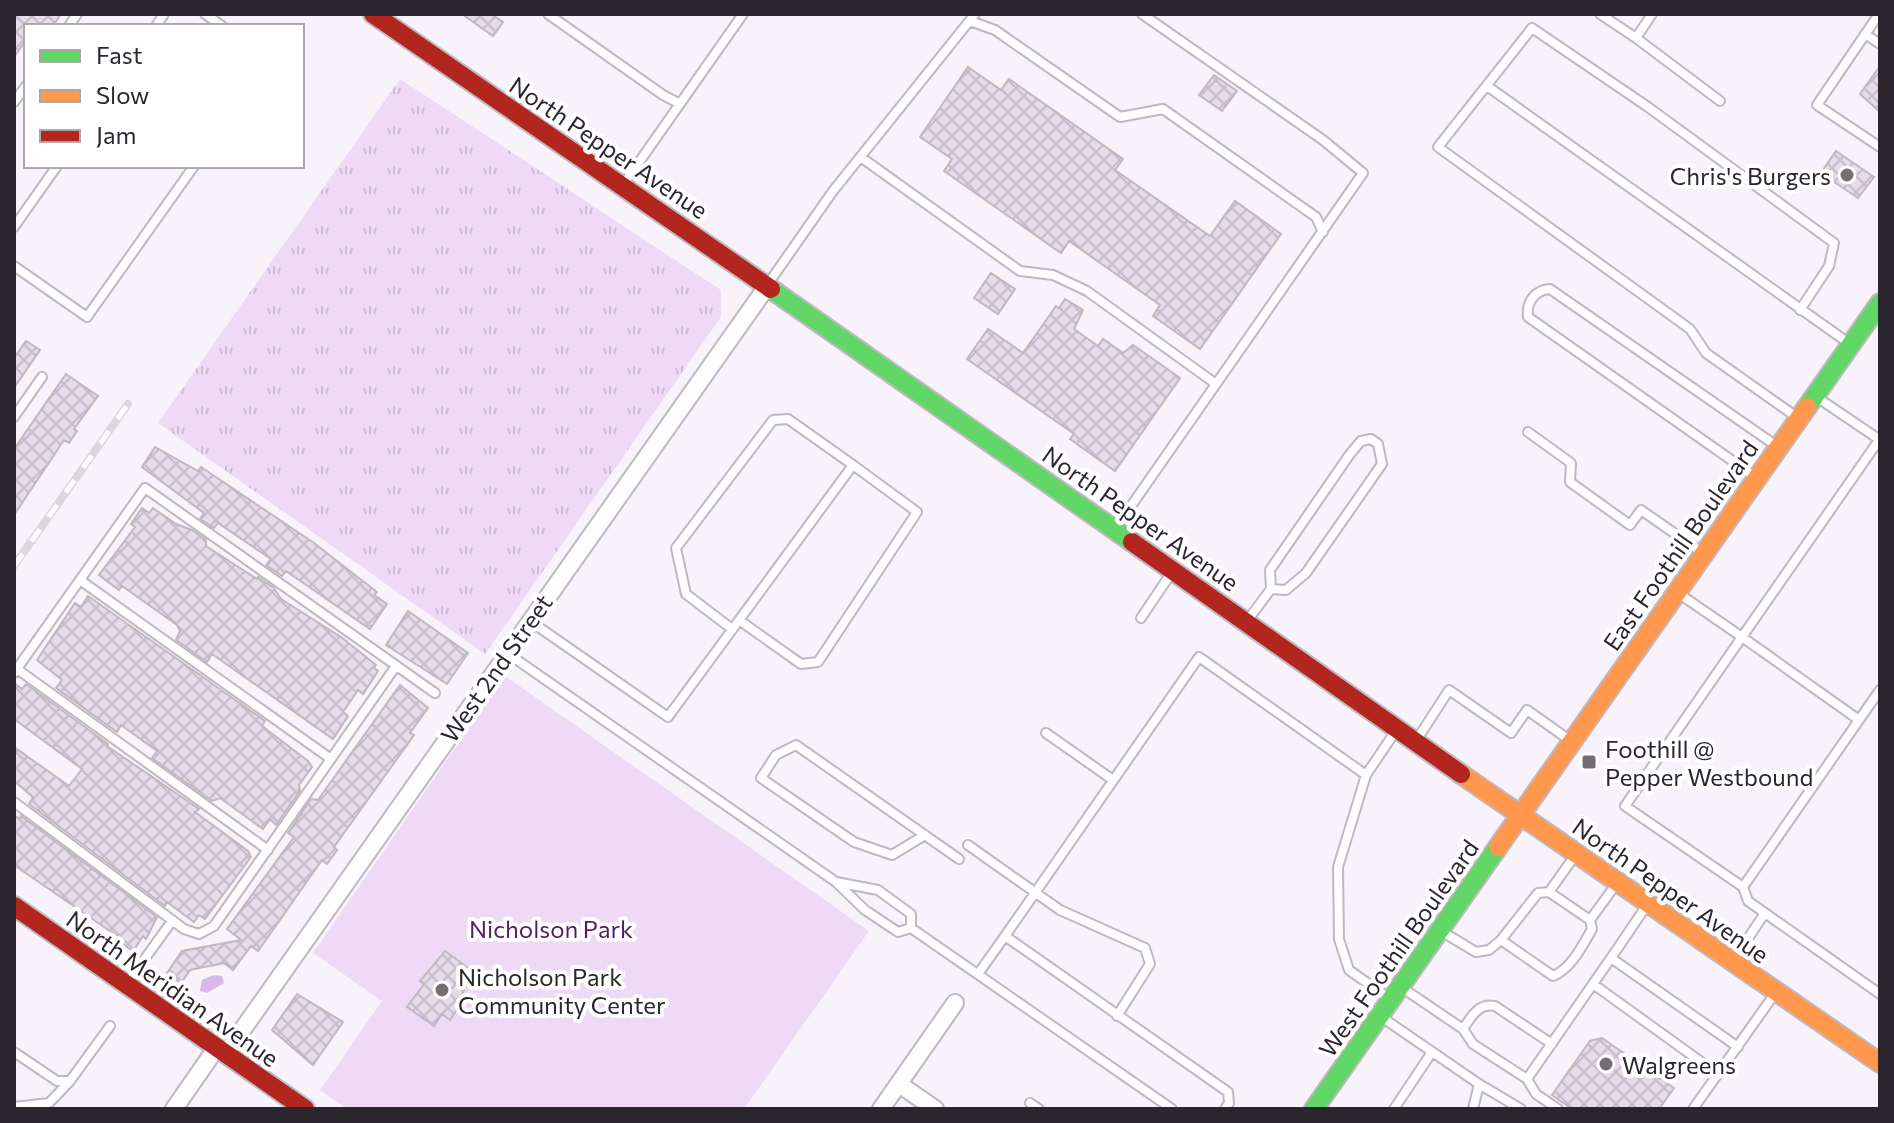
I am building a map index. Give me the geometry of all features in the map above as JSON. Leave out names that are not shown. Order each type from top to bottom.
[{"type":"main road","name":"North Pepper Avenue","points":[[373,14],[768,285],[1520,815],[1880,1063]]},
{"type":"main road","name":"East Foothill Boulevard","points":[[1520,815],[1880,303]]},
{"type":"main road","name":"West Foothill Boulevard","points":[[1314,1109],[1520,815]]},
{"type":"main road","name":"North Meridian Avenue","points":[[14,906],[305,1109]]},
{"type":"street","name":"West 2nd Street","points":[[174,1109],[221,1050],[768,285]]},
{"type":"street","points":[[881,1109],[955,1003]]},
{"type":"street","points":[[899,1084],[935,1109]]},
{"type":"lane","points":[[548,14],[680,104]]},
{"type":"lane","points":[[623,185],[743,14]]},
{"type":"lane","points":[[1115,530],[1363,173],[1323,140],[1142,14]]},
{"type":"lane","points":[[1600,14],[1720,101]]},
{"type":"lane","points":[[1636,38],[1652,14]]},
{"type":"lane","points":[[1879,14],[1817,105],[1880,147]]},
{"type":"lane","points":[[768,285],[833,191],[972,18],[995,30],[1120,117],[1163,109],[1316,217],[1323,232]]},
{"type":"lane","points":[[1798,419],[1706,353],[1690,329],[1438,147],[1532,28],[1648,107],[1834,243],[1829,266],[1800,310]]},
{"type":"lane","points":[[1865,34],[1880,44]]},
{"type":"lane","points":[[1487,86],[1851,345]]},
{"type":"lane","points":[[862,158],[1020,271],[1053,275],[1087,291],[1216,384]]},
{"type":"lane","points":[[14,227],[56,168]]},
{"type":"lane","points":[[14,266],[87,317],[193,168]]},
{"type":"lane","points":[[1757,478],[1528,317],[1527,308],[1533,297],[1542,290],[1550,289],[1779,447]]},
{"type":"lane","points":[[15,413],[42,377]]},
{"type":"lane","points":[[1815,395],[1880,440],[1625,806],[1743,887],[1748,901],[1880,994]]},
{"type":"lane","points":[[732,629],[686,594],[676,548],[773,420],[788,419],[917,512],[818,662],[801,664],[739,620]]},
{"type":"lane","points":[[1528,432],[1571,463],[1570,482],[1630,525],[1641,510],[1704,554]]},
{"type":"lane","points":[[1246,622],[1271,589],[1270,570],[1350,454],[1361,441],[1371,439],[1383,453],[1382,464],[1306,573],[1286,590],[1271,589]]},
{"type":"lane","points":[[529,620],[668,717],[853,465]]},
{"type":"lane","points":[[268,850],[16,671],[145,488],[435,693]]},
{"type":"lane","points":[[1141,618],[1173,571]]},
{"type":"lane","points":[[80,580],[331,759]]},
{"type":"lane","points":[[1677,592],[1859,720]]},
{"type":"lane","points":[[507,652],[836,882],[865,910],[898,932],[911,928]]},
{"type":"lane","points":[[978,974],[1199,657],[1366,775]]},
{"type":"lane","points":[[14,802],[172,921],[199,934],[214,926],[396,666]]},
{"type":"lane","points":[[1416,741],[1449,690],[1511,733],[1527,710],[1572,741]]},
{"type":"lane","points":[[1743,887],[1880,690]]},
{"type":"lane","points":[[1397,728],[1366,775],[1338,867],[1339,939],[1349,970],[1463,1029],[1473,1044],[1527,1079],[1536,1094],[1558,1109]]},
{"type":"lane","points":[[1046,733],[1113,780]]},
{"type":"lane","points":[[925,835],[892,855],[854,842],[761,778],[776,755],[796,745],[925,835],[959,859]]},
{"type":"lane","points":[[968,845],[1036,890],[1060,910],[1145,948],[1150,964],[1117,1016]]},
{"type":"lane","points":[[1549,892],[1576,854]]},
{"type":"lane","points":[[836,882],[878,890],[911,914],[911,928]]},
{"type":"lane","points":[[1590,920],[1617,882]]},
{"type":"lane","points":[[1440,931],[1476,952],[1489,950],[1501,940],[1531,898],[1538,893],[1549,892],[1590,920],[1592,929],[1563,972],[1553,976],[1501,940]]},
{"type":"lane","points":[[1527,1079],[1648,903]]},
{"type":"lane","points":[[1732,962],[1765,913]]},
{"type":"lane","points":[[126,984],[172,921]]},
{"type":"lane","points":[[911,928],[1172,1109]]},
{"type":"lane","points":[[1005,936],[1228,1092],[1225,1109]]},
{"type":"lane","points":[[1611,958],[1738,1047]]},
{"type":"lane","points":[[1593,984],[1718,1074]]},
{"type":"lane","points":[[1693,1109],[1776,992]]},
{"type":"lane","points":[[1463,1029],[1480,1006],[1487,1004],[1495,1006],[1552,1044]]},
{"type":"lane","points":[[1380,1016],[1521,1109]]},
{"type":"lane","points":[[14,1107],[49,1103],[70,1081],[110,1026]]},
{"type":"lane","points":[[14,1052],[57,1081],[70,1081]]},
{"type":"lane","points":[[1394,1109],[1432,1052]]},
{"type":"lane","points":[[1473,1109],[1479,1084]]},
{"type":"green space","points":[[400,79],[721,290],[721,317],[485,654],[158,423]]},
{"type":"green space","name":"Nicholson Park","points":[[505,676],[869,931],[744,1109],[347,1109],[320,1090],[382,1001],[313,953]]},
{"type":"shaded area","points":[[214,975],[222,976],[224,983],[207,993],[200,991],[202,980]]},
{"type":"building","points":[[14,14],[61,14],[54,24],[24,24],[24,43],[14,57]]},
{"type":"building","points":[[462,14],[491,14],[503,22],[493,36]]},
{"type":"building","points":[[1880,66],[1880,112],[1860,94]]},
{"type":"building","points":[[968,67],[1001,90],[1009,79],[1123,159],[1115,170],[1210,236],[1235,201],[1281,234],[1200,349],[1153,316],[1160,305],[1069,241],[1061,253],[944,171],[952,159],[920,137]]},
{"type":"building","points":[[1214,75],[1237,91],[1222,111],[1199,95]]},
{"type":"building","name":"Chris's Burgers","points":[[1836,151],[1874,177],[1858,198],[1821,173]]},
{"type":"building","points":[[991,273],[1015,289],[998,314],[974,298]]},
{"type":"building","points":[[1065,299],[1083,310],[1074,329],[1098,346],[1103,339],[1123,353],[1133,345],[1180,378],[1115,471],[1070,439],[1074,434],[967,359],[988,329],[1023,353],[1056,306],[1059,308]]},
{"type":"building","points":[[26,341],[40,350],[14,388],[14,358]]},
{"type":"building","points":[[66,374],[98,396],[74,429],[77,431],[69,443],[64,440],[14,515],[14,449]]},
{"type":"building","points":[[155,447],[198,471],[201,467],[314,543],[377,592],[374,595],[387,604],[370,629],[286,571],[282,576],[266,565],[271,559],[218,523],[214,528],[200,519],[204,513],[142,467]]},
{"type":"building","points":[[142,508],[149,513],[153,508],[176,524],[192,530],[206,540],[206,546],[274,588],[281,599],[341,637],[376,665],[374,668],[378,671],[363,694],[358,690],[343,712],[348,716],[333,739],[212,654],[207,662],[176,640],[180,631],[177,625],[122,586],[119,590],[99,575],[135,527],[131,524]]},
{"type":"building","points":[[88,596],[265,721],[262,726],[308,761],[312,767],[299,785],[300,791],[276,825],[270,819],[263,829],[220,798],[212,801],[152,758],[157,751],[121,725],[117,732],[56,688],[62,680],[37,660],[75,603],[81,607]]},
{"type":"building","points":[[408,611],[468,653],[447,684],[386,645]]},
{"type":"building","points":[[14,683],[22,689],[26,684],[107,746],[199,809],[195,812],[248,851],[251,857],[205,919],[199,915],[194,922],[167,902],[165,906],[29,804],[33,797],[14,781],[14,747],[69,786],[82,769],[14,719]]},
{"type":"building","points":[[400,685],[428,708],[410,733],[414,735],[334,847],[337,850],[327,864],[322,860],[258,951],[251,946],[233,970],[224,963],[190,970],[181,983],[167,973],[182,951],[241,940],[227,929],[294,837],[288,833],[311,799],[318,800]]},
{"type":"building","points":[[14,815],[20,819],[21,816],[157,917],[146,939],[143,936],[133,951],[121,943],[123,940],[14,865]]},
{"type":"building","name":"Nicholson Park Community Center","points":[[445,951],[474,972],[461,996],[464,999],[450,1020],[442,1014],[434,1026],[407,1007],[424,984],[420,981]]},
{"type":"building","points":[[297,994],[343,1022],[313,1065],[272,1030]]},
{"type":"building","name":"Walgreens","points":[[1602,1038],[1674,1088],[1659,1109],[1572,1109],[1552,1095],[1590,1041]]},
{"type":"railway","points":[[14,566],[128,404]]},
{"type":"traffic: fast","points":[[771,289],[1132,542]]},
{"type":"traffic: fast","points":[[1807,407],[1880,303]]},
{"type":"traffic: fast","points":[[1314,1109],[1498,847]]},
{"type":"traffic: slow","points":[[1498,847],[1807,407]]},
{"type":"traffic: slow","points":[[1461,774],[1880,1063]]},
{"type":"traffic: jam","points":[[373,14],[771,289]]},
{"type":"traffic: jam","points":[[1132,542],[1461,774]]},
{"type":"traffic: jam","points":[[14,906],[305,1109]]},
{"type":"place","name":"Chris's Burgers","points":[[1847,175]]},
{"type":"place","name":"Foothill @ Pepper Westbound","points":[[1589,762]]},
{"type":"place","name":"Nicholson Park Community Center","points":[[442,990]]},
{"type":"place","name":"Walgreens","points":[[1606,1064]]}]
